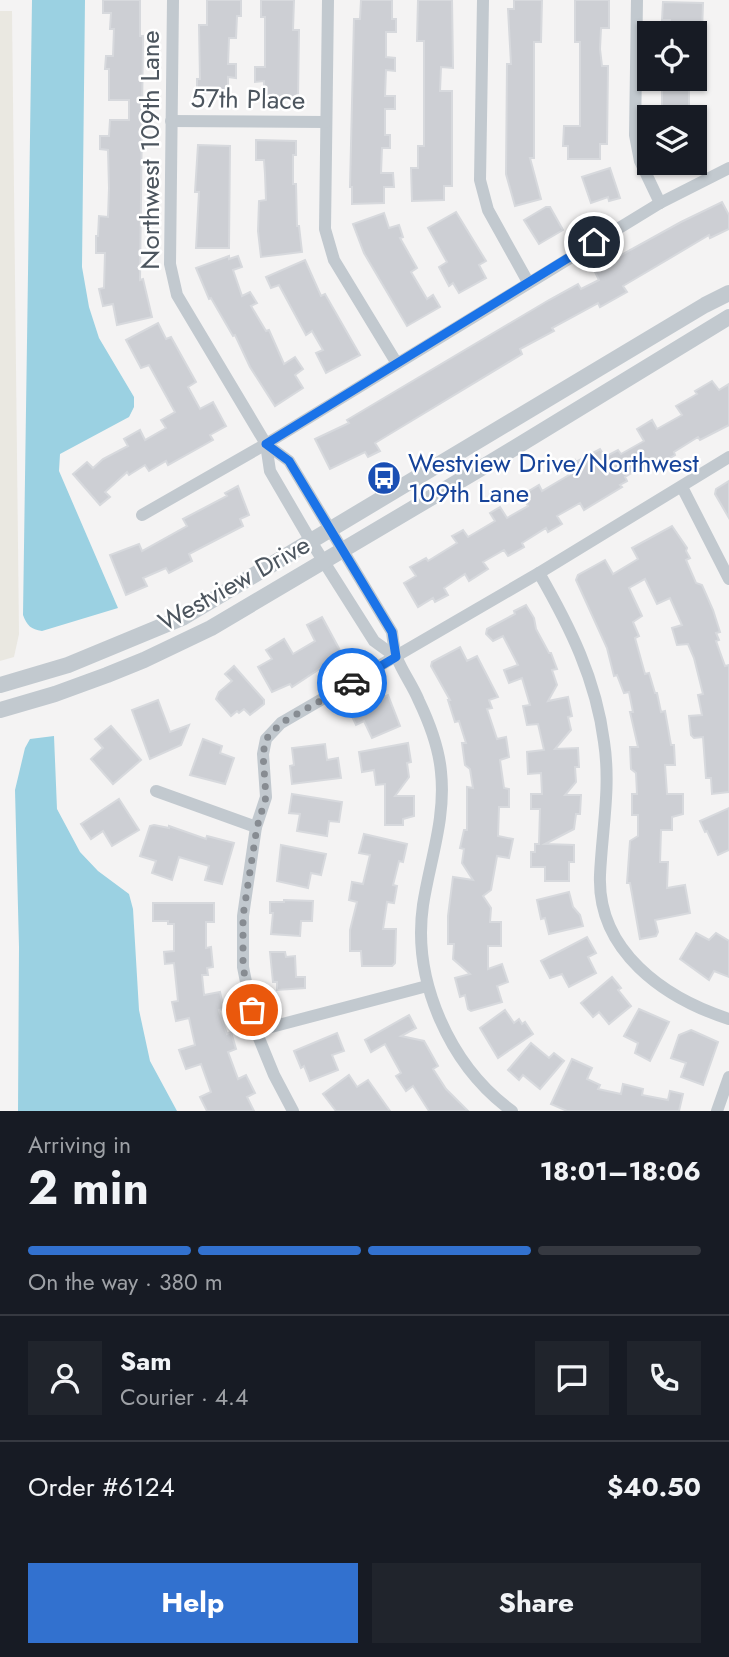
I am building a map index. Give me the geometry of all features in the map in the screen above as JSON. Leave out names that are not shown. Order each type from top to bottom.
[{"type":"street","name":"Northwest 109th Lane","points":[[173,0],[170,264],[177,295],[266,444],[270,471],[312,542],[374,641],[396,657]]},
{"type":"street","points":[[328,0],[325,229],[334,260],[396,362]]},
{"type":"street","points":[[483,0],[480,180],[488,211],[528,282]]},
{"type":"street","points":[[637,0],[635,135],[640,161],[660,203]]},
{"type":"street","name":"57th Place","points":[[171,121],[325,122]]},
{"type":"street","points":[[142,515],[266,444],[396,362],[660,203],[729,168]]},
{"type":"street","name":"Westview Drive","points":[[0,685],[68,665],[184,617],[729,293]]},
{"type":"street","name":"Westview Drive","points":[[0,710],[55,694],[144,660],[211,628],[729,317]]},
{"type":"street","name":"Northwest 109th Lane","points":[[266,444],[289,461],[392,632],[396,657],[419,702],[432,736],[441,771],[439,834],[423,907],[421,943],[427,986],[441,1021],[465,1063],[497,1100],[512,1111]]},
{"type":"street","points":[[293,1111],[274,1076],[257,1031],[243,967],[243,916],[257,827],[266,797],[263,754],[266,739],[281,723],[539,573],[729,457]]},
{"type":"street","points":[[682,487],[729,579]]},
{"type":"street","points":[[539,573],[570,627],[592,685],[604,742],[608,794],[600,878],[603,912],[618,946],[640,970],[671,994],[729,1019]]},
{"type":"street","points":[[156,791],[257,827]]},
{"type":"street","points":[[257,1031],[427,986]]},
{"type":"street","points":[[718,1111],[729,1077]]},
{"type":"shaded area","points":[[0,11],[12,11],[19,634],[14,657],[0,661]]},
{"type":"water","points":[[32,0],[85,0],[82,267],[89,307],[99,338],[134,397],[134,407],[129,417],[60,454],[59,471],[118,608],[42,631],[30,626],[23,615]]},
{"type":"water","points":[[54,736],[57,809],[80,852],[98,871],[129,894],[133,909],[139,1010],[150,1061],[177,1111],[18,1111],[19,947],[15,790],[25,748],[30,739]]},
{"type":"building","points":[[103,0],[140,0],[140,36],[143,36],[140,280],[143,279],[152,317],[117,325],[113,304],[103,306],[99,289],[104,288],[105,253],[96,253],[96,236],[99,216],[108,217],[109,188],[108,150],[100,149],[100,136],[109,136],[110,120],[129,120],[129,100],[109,100],[109,69],[105,69],[106,56],[113,56],[114,29],[110,29],[111,13],[103,13]]},
{"type":"building","points":[[207,0],[241,0],[236,38],[229,38],[228,64],[236,64],[236,78],[228,77],[228,93],[197,93],[197,79],[200,79],[199,25],[207,25]]},
{"type":"building","points":[[261,0],[294,0],[293,30],[299,30],[298,98],[264,98],[264,81],[255,82],[255,67],[265,67],[265,17],[261,17]]},
{"type":"building","points":[[361,0],[392,0],[392,19],[396,19],[396,32],[386,32],[386,57],[395,58],[395,71],[386,70],[385,96],[395,96],[395,109],[385,109],[385,135],[390,135],[390,148],[382,148],[381,173],[393,173],[394,187],[384,187],[384,203],[352,204],[350,187],[354,19],[360,19]]},
{"type":"building","points":[[418,0],[452,0],[453,68],[441,67],[440,91],[452,91],[452,186],[444,186],[444,200],[412,201],[411,168],[418,168],[418,146],[424,146],[424,41],[417,41]]},
{"type":"building","points":[[514,0],[542,0],[541,42],[534,42],[534,158],[530,158],[541,199],[515,206],[506,174],[507,64],[511,64],[508,9],[514,9]]},
{"type":"building","points":[[575,0],[609,0],[609,28],[601,28],[602,66],[608,66],[607,144],[600,144],[600,159],[568,159],[568,146],[563,146],[564,126],[580,126],[580,42],[575,42]]},
{"type":"building","points":[[663,2],[703,3],[702,21],[662,20]]},
{"type":"building","points":[[662,91],[689,91],[689,105],[662,105]]},
{"type":"building","points":[[256,140],[296,141],[293,184],[296,184],[297,226],[302,252],[261,257],[259,201],[266,200],[265,174],[264,160],[256,160]]},
{"type":"building","points":[[198,145],[230,146],[229,248],[196,248]]},
{"type":"building","points":[[610,168],[620,198],[609,201],[608,197],[591,203],[582,177]]},
{"type":"building","points":[[722,202],[729,215],[729,229],[710,238],[709,235],[623,286],[627,292],[600,307],[598,303],[552,328],[554,331],[520,349],[522,354],[375,443],[380,451],[368,457],[365,452],[330,469],[315,439],[349,423],[347,420],[549,300],[578,284],[581,289],[599,280],[594,270]]},
{"type":"building","points":[[550,207],[563,230],[539,244],[524,220]]},
{"type":"building","points":[[456,212],[486,261],[479,265],[486,278],[459,293],[453,283],[449,286],[439,267],[447,262],[428,228]]},
{"type":"building","points":[[384,213],[389,228],[399,225],[403,237],[400,238],[417,268],[411,272],[427,299],[433,295],[440,307],[407,326],[364,253],[353,224]]},
{"type":"building","points":[[229,256],[229,259],[238,256],[242,267],[233,270],[242,296],[250,292],[257,303],[251,306],[266,331],[269,330],[284,364],[295,357],[303,369],[295,375],[303,388],[275,406],[250,367],[235,335],[233,336],[211,298],[209,299],[196,268]]},
{"type":"building","points":[[305,260],[321,296],[325,294],[360,355],[326,373],[316,353],[323,350],[312,331],[306,335],[279,285],[271,288],[266,277]]},
{"type":"building","points":[[158,323],[166,339],[171,337],[196,382],[188,387],[200,409],[213,402],[226,426],[210,435],[213,440],[168,465],[166,461],[149,471],[145,465],[129,475],[127,472],[105,492],[110,497],[100,505],[73,474],[87,462],[93,468],[103,459],[128,446],[124,439],[140,430],[145,440],[166,428],[161,420],[175,412],[149,365],[141,368],[126,340]]},
{"type":"building","points":[[712,381],[719,390],[729,384],[729,425],[700,440],[698,437],[650,470],[648,468],[642,471],[640,468],[625,477],[627,481],[620,485],[622,487],[584,510],[580,503],[557,516],[562,524],[548,532],[546,528],[522,543],[524,547],[508,556],[504,550],[483,562],[488,569],[469,581],[465,574],[444,588],[448,595],[435,602],[433,598],[418,607],[404,583],[416,576],[410,567],[426,558],[428,561],[457,543],[452,536],[463,530],[468,537],[495,521],[490,513],[500,507],[507,518],[528,506],[522,495],[539,485],[542,491],[569,475],[564,467],[575,460],[576,462],[600,449],[605,457],[618,450],[621,454],[644,441],[637,429],[652,420],[657,429],[682,415],[676,406],[697,394],[695,391]]},
{"type":"building","points":[[729,481],[729,518],[715,494],[716,489]]},
{"type":"building","points":[[238,486],[249,515],[240,519],[243,526],[189,554],[192,561],[169,573],[166,568],[143,578],[147,586],[126,595],[110,555],[139,544],[142,551],[187,526],[183,519],[227,496],[225,493]]},
{"type":"building","points":[[672,526],[687,548],[690,558],[686,560],[696,583],[702,585],[713,610],[720,632],[716,633],[719,640],[716,641],[725,666],[729,665],[729,792],[712,794],[711,778],[706,778],[703,737],[694,738],[691,735],[689,716],[702,715],[698,695],[703,694],[688,644],[677,645],[672,628],[682,625],[670,598],[657,604],[645,579],[629,588],[642,616],[633,622],[639,636],[635,638],[645,674],[649,673],[661,712],[665,711],[671,745],[674,745],[675,765],[665,765],[667,794],[683,794],[683,814],[672,817],[672,830],[661,830],[660,862],[668,862],[667,888],[685,885],[690,913],[655,920],[658,932],[656,936],[640,939],[630,883],[627,883],[630,841],[638,836],[638,815],[632,815],[632,794],[637,794],[636,773],[631,769],[630,747],[638,747],[630,712],[633,712],[629,692],[624,693],[617,675],[614,676],[607,648],[576,580],[578,575],[605,560],[613,574],[638,559],[632,548]]},
{"type":"building","points":[[526,605],[557,669],[552,670],[557,685],[548,701],[568,697],[572,716],[568,717],[571,730],[555,749],[578,748],[579,767],[575,767],[576,782],[565,795],[581,795],[580,814],[576,814],[574,829],[545,844],[574,845],[574,862],[569,862],[569,881],[545,881],[545,867],[531,867],[531,852],[535,852],[535,844],[539,844],[540,809],[531,809],[531,794],[542,794],[541,773],[528,774],[527,752],[544,750],[538,724],[527,725],[523,706],[530,705],[522,678],[509,683],[504,670],[518,665],[503,636],[493,641],[486,634],[487,629]]},
{"type":"building","points":[[322,617],[342,654],[292,687],[290,684],[272,692],[258,667],[272,659],[266,650],[284,639],[293,654],[315,641],[307,625]]},
{"type":"building","points":[[460,647],[467,661],[477,656],[498,697],[489,700],[492,708],[487,709],[497,739],[506,737],[509,757],[500,760],[504,788],[509,789],[509,807],[499,807],[498,836],[513,839],[509,858],[497,856],[491,890],[483,896],[491,908],[490,922],[501,922],[501,946],[488,946],[488,969],[502,964],[508,982],[497,986],[502,1002],[471,1011],[468,1009],[465,995],[460,997],[455,978],[470,974],[453,959],[454,944],[448,944],[448,916],[453,877],[473,880],[462,863],[464,849],[460,848],[464,830],[467,830],[467,787],[473,788],[470,769],[465,765],[462,743],[466,743],[459,721],[455,722],[450,700],[431,666],[432,662]]},
{"type":"building","points":[[234,666],[264,700],[264,704],[250,715],[244,709],[231,716],[216,699],[219,692],[232,681],[225,674]]},
{"type":"building","points":[[388,695],[400,726],[372,738],[364,721],[356,725],[350,712]]},
{"type":"building","points":[[158,700],[170,732],[189,725],[181,745],[150,759],[132,710]]},
{"type":"building","points":[[111,726],[141,760],[113,784],[91,759],[103,748],[95,739]]},
{"type":"building","points":[[203,739],[222,746],[220,753],[234,758],[225,784],[190,775]]},
{"type":"building","points":[[408,743],[411,762],[407,763],[409,777],[395,796],[414,796],[414,816],[403,819],[403,825],[385,825],[385,784],[376,785],[374,770],[362,772],[359,752]]},
{"type":"building","points":[[325,744],[327,760],[338,758],[341,778],[292,784],[292,748]]},
{"type":"building","points":[[292,794],[342,802],[339,822],[329,821],[327,836],[297,831],[300,814],[289,813]]},
{"type":"building","points":[[119,799],[139,830],[112,846],[103,831],[91,839],[81,824]]},
{"type":"building","points":[[729,808],[729,850],[718,855],[700,821]]},
{"type":"building","points":[[150,826],[169,826],[206,839],[207,836],[234,843],[222,884],[205,880],[209,866],[179,857],[172,880],[152,873],[156,861],[140,856]]},
{"type":"building","points":[[364,834],[407,844],[393,885],[397,886],[394,903],[387,902],[383,929],[396,929],[395,963],[392,966],[362,966],[361,951],[350,951],[350,930],[357,902],[349,900],[352,882],[363,884],[370,855],[359,853]]},
{"type":"building","points":[[281,845],[326,854],[321,875],[311,873],[308,888],[277,881]]},
{"type":"building","points":[[569,892],[583,926],[549,934],[545,918],[541,919],[537,900]]},
{"type":"building","points":[[313,901],[312,921],[301,921],[300,936],[271,934],[273,913],[270,913],[270,902]]},
{"type":"building","points":[[153,903],[214,903],[214,922],[206,922],[206,948],[211,947],[213,967],[207,968],[208,975],[202,975],[204,995],[220,992],[224,1009],[219,1010],[227,1034],[231,1032],[236,1049],[228,1052],[238,1079],[246,1075],[255,1093],[247,1097],[254,1111],[207,1111],[200,1097],[211,1092],[201,1064],[186,1069],[179,1050],[195,1045],[189,1018],[176,1021],[172,1002],[178,1001],[174,963],[165,964],[164,952],[174,951],[174,924],[168,924],[168,921],[153,921]]},
{"type":"building","points":[[696,933],[709,940],[716,933],[729,941],[729,977],[714,971],[709,980],[680,959]]},
{"type":"building","points":[[587,937],[596,953],[588,957],[596,973],[569,987],[562,974],[550,978],[541,961]]},
{"type":"building","points":[[270,952],[285,952],[286,957],[295,956],[296,977],[305,977],[305,988],[277,990],[277,982],[273,982]]},
{"type":"building","points":[[612,977],[621,988],[618,990],[631,1006],[609,1024],[599,1012],[593,1017],[581,1003]]},
{"type":"building","points":[[639,1009],[669,1022],[650,1061],[635,1053],[638,1043],[624,1036]]},
{"type":"building","points":[[505,1010],[514,1023],[519,1019],[522,1024],[525,1022],[533,1034],[498,1058],[480,1028]]},
{"type":"building","points":[[409,1015],[416,1028],[401,1036],[424,1041],[438,1066],[433,1069],[446,1089],[468,1111],[429,1111],[413,1086],[406,1091],[396,1076],[401,1073],[385,1044],[371,1052],[365,1040]]},
{"type":"building","points":[[691,1030],[718,1042],[703,1085],[681,1077],[686,1063],[671,1058],[679,1035]]},
{"type":"building","points":[[337,1033],[344,1051],[332,1055],[338,1070],[310,1081],[294,1051]]},
{"type":"building","points":[[531,1043],[549,1058],[554,1053],[564,1061],[540,1089],[523,1075],[519,1080],[508,1070]]},
{"type":"building","points":[[572,1059],[592,1068],[587,1079],[600,1085],[598,1089],[621,1094],[623,1084],[643,1089],[642,1095],[668,1100],[670,1091],[683,1094],[679,1111],[567,1111],[551,1104]]},
{"type":"building","points":[[349,1075],[357,1087],[368,1080],[390,1111],[336,1111],[323,1094]]},
{"type":"way so far","points":[[252,1010],[243,967],[243,916],[250,861],[266,797],[263,754],[266,739],[281,723],[352,683]]},
{"type":"place","name":"Westview Drive/Northwest 109th Lane","points":[[384,478]]},
{"type":"route","points":[[352,683],[396,657],[392,632],[289,461],[266,444],[594,242]]}]
